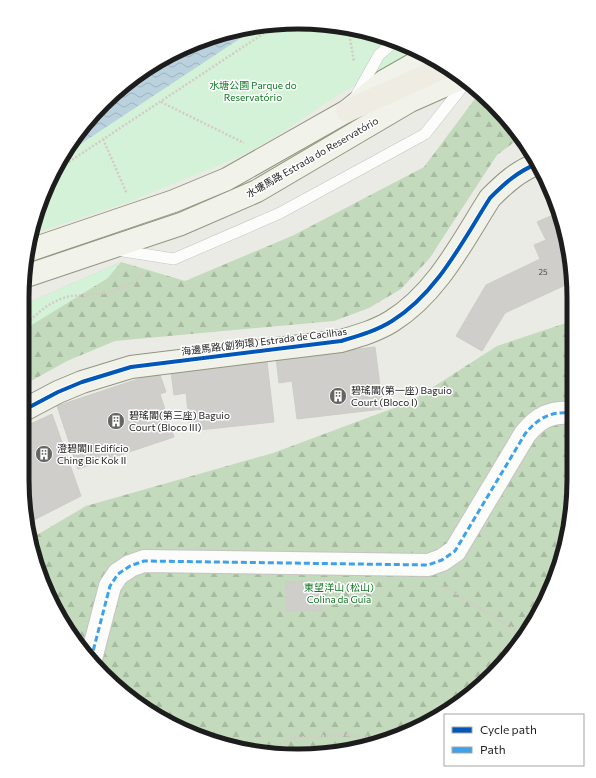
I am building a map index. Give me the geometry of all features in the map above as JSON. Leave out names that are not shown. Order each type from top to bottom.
[{"type":"main road","points":[[33,249],[174,201],[227,179],[426,66]]},
{"type":"main road","name":"水塘馬路 Estrada do Reservatório","points":[[30,276],[181,224],[257,191],[410,101],[456,81]]},
{"type":"main road","name":"海邊馬路(劏狗環) Estrada de Cacilhas","points":[[29,407],[76,384],[131,367],[341,341],[373,330],[391,321],[413,305],[432,286],[490,198],[516,175],[532,166]]},
{"type":"street","points":[[93,653],[110,586],[118,574],[130,566],[144,561],[428,565],[442,560],[455,551],[525,434],[534,423],[547,416],[561,412],[567,413]]},
{"type":"lane","points":[[347,111],[379,55],[390,45]]},
{"type":"lane","points":[[108,249],[174,258],[280,213],[425,134],[463,86]]},
{"type":"path","points":[[64,165],[268,31]]},
{"type":"path","points":[[349,34],[359,91]]},
{"type":"path","points":[[161,102],[244,143]]},
{"type":"path","points":[[103,139],[136,214]]},
{"type":"path","points":[[29,321],[48,305],[67,297],[113,292],[133,283],[159,256]]},
{"type":"path","points":[[441,585],[519,633]]},
{"type":"path","points":[[275,748],[290,738],[345,734],[376,737]]},
{"type":"green space","name":"水塘公園 Parque do Reservatório","points":[[298,29],[333,31],[368,38],[401,49],[412,54],[338,95],[274,138],[239,157],[126,203],[37,233],[49,195],[65,163],[75,148],[247,34],[263,31]]},
{"type":"green space","points":[[476,97],[500,121],[516,141],[497,155],[429,259],[401,289],[369,308],[334,321],[115,341],[67,361],[29,382],[29,302],[121,262],[185,281],[294,235],[424,167]]},
{"type":"green space","points":[[121,262],[108,278],[29,327],[29,302]]},
{"type":"green space","name":"東望洋山 (松山) Colina da Guia","points":[[567,323],[567,480],[565,515],[558,550],[547,583],[522,629],[488,670],[447,704],[401,729],[368,740],[350,744],[333,747],[298,749],[263,747],[246,744],[228,740],[195,729],[163,713],[149,704],[108,670],[74,629],[49,583],[35,536],[86,506],[273,453],[410,402],[497,346]]},
{"type":"water","points":[[247,34],[75,148],[108,108],[149,74],[195,49],[228,38]]},
{"type":"building","points":[[554,215],[562,246],[566,285],[505,313],[482,351],[456,336],[486,285],[540,259],[534,245],[546,240],[537,222]]},
{"type":"building","name":"碧瑤閣(第一座) Baguio Court (Bloco I)","points":[[375,347],[383,409],[297,419],[292,381],[279,383],[276,358]]},
{"type":"building","points":[[267,362],[274,422],[190,431],[186,393],[174,395],[171,372]]},
{"type":"building","name":"碧瑤閣(第三座) Baguio Court (Bloco III)","points":[[159,372],[166,392],[160,394],[174,437],[78,469],[57,406]]},
{"type":"building","name":"澄碧閣II Edifício Ching Bic Kok II","points":[[52,414],[81,496],[32,521],[29,480],[29,425]]},
{"type":"building","points":[[286,582],[321,582],[321,611],[286,611]]},
{"type":"marked path","points":[[93,653],[110,586],[118,574],[130,566],[144,561],[428,565],[442,560],[455,551],[530,428],[545,417],[557,413],[567,413]]},
{"type":"cycle path","points":[[29,407],[58,392],[82,382],[131,367],[341,341],[380,328],[408,309],[435,281],[459,249],[490,198],[517,174],[532,166]]},
{"type":"place","name":"碧瑤閣(第一座) Baguio Court (Bloco I)","points":[[338,396]]},
{"type":"place","name":"碧瑤閣(第三座) Baguio Court (Bloco III)","points":[[116,421]]},
{"type":"place","name":"澄碧閣II Edifício Ching Bic Kok II","points":[[44,454]]}]
